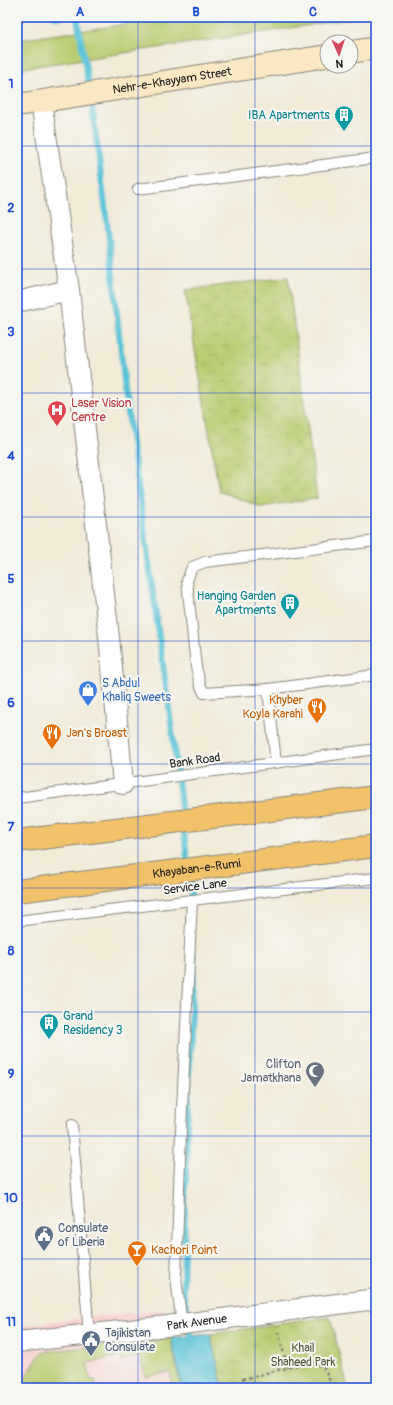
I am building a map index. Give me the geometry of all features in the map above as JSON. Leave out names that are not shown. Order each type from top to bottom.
[{"type":"main road","points":[[17,841],[376,797]]},
{"type":"main road","name":"Khayaban-e-Rumi","points":[[17,891],[376,846]]},
{"type":"street","points":[[359,51],[376,48]]},
{"type":"street","name":"Nehr-e-Khayyam Street","points":[[17,105],[319,57]]},
{"type":"street","points":[[41,101],[69,290],[109,637],[123,784]]},
{"type":"street","points":[[17,302],[69,290]]},
{"type":"street","name":"Park Avenue","points":[[17,1342],[182,1325],[376,1299]]},
{"type":"lane","points":[[138,189],[376,158]]},
{"type":"lane","points":[[376,541],[205,562],[192,567],[187,581],[196,667],[200,684],[204,692],[268,689],[376,676]]},
{"type":"lane","points":[[268,689],[276,763]]},
{"type":"lane","name":"Bank Road","points":[[17,798],[376,749]]},
{"type":"lane","name":"Service Lane","points":[[17,921],[376,878]]},
{"type":"lane","points":[[182,1325],[176,1277],[181,1130],[192,900]]},
{"type":"lane","points":[[72,1125],[89,1335]]},
{"type":"path","points":[[274,1312],[277,1330],[288,1368]]},
{"type":"path","points":[[237,1388],[236,1384],[243,1379],[306,1363],[316,1363],[324,1368],[332,1388]]},
{"type":"shaded area","points":[[165,1309],[181,1388],[17,1388],[17,1326]]},
{"type":"green space","points":[[175,17],[364,17],[17,69],[17,40]]},
{"type":"green space","points":[[288,277],[317,498],[261,507],[219,491],[185,290]]},
{"type":"green space","name":"Khail Shaheed Park","points":[[330,1317],[348,1388],[223,1388],[210,1334]]},
{"type":"green space","points":[[171,1338],[181,1388],[173,1388],[170,1372],[145,1377],[140,1357],[121,1361],[120,1356],[87,1363],[91,1380],[95,1380],[97,1388],[18,1388],[42,1352]]},
{"type":"water","points":[[210,1334],[223,1388],[182,1388],[171,1338]]},
{"type":"waterway","points":[[55,17],[61,17]]},
{"type":"waterway","points":[[77,17],[91,98],[108,229],[126,399],[173,737],[192,902]]},
{"type":"waterway","points":[[192,1343],[183,1290],[187,1123],[194,957]]},
{"type":"place","name":"IBA Apartments","points":[[344,132]]},
{"type":"place","name":"Laser Vision Centre","points":[[57,427]]},
{"type":"place","name":"Hanging Garden Apartments","points":[[290,620]]},
{"type":"place","name":"S Abdul Khaliq Sweets","points":[[88,707]]},
{"type":"place","name":"Khyber Koyla Karahi","points":[[317,724]]},
{"type":"place","name":"Jan's Broast","points":[[52,750]]},
{"type":"place","name":"Grand Residency 3","points":[[49,1040]]},
{"type":"place","name":"Clifton Jamatkhana","points":[[315,1088]]},
{"type":"place","name":"Consulate of Liberia","points":[[44,1252]]},
{"type":"place","name":"Kachori Point","points":[[137,1267]]},
{"type":"place","name":"Tajikistan Consulate","points":[[91,1357]]}]
